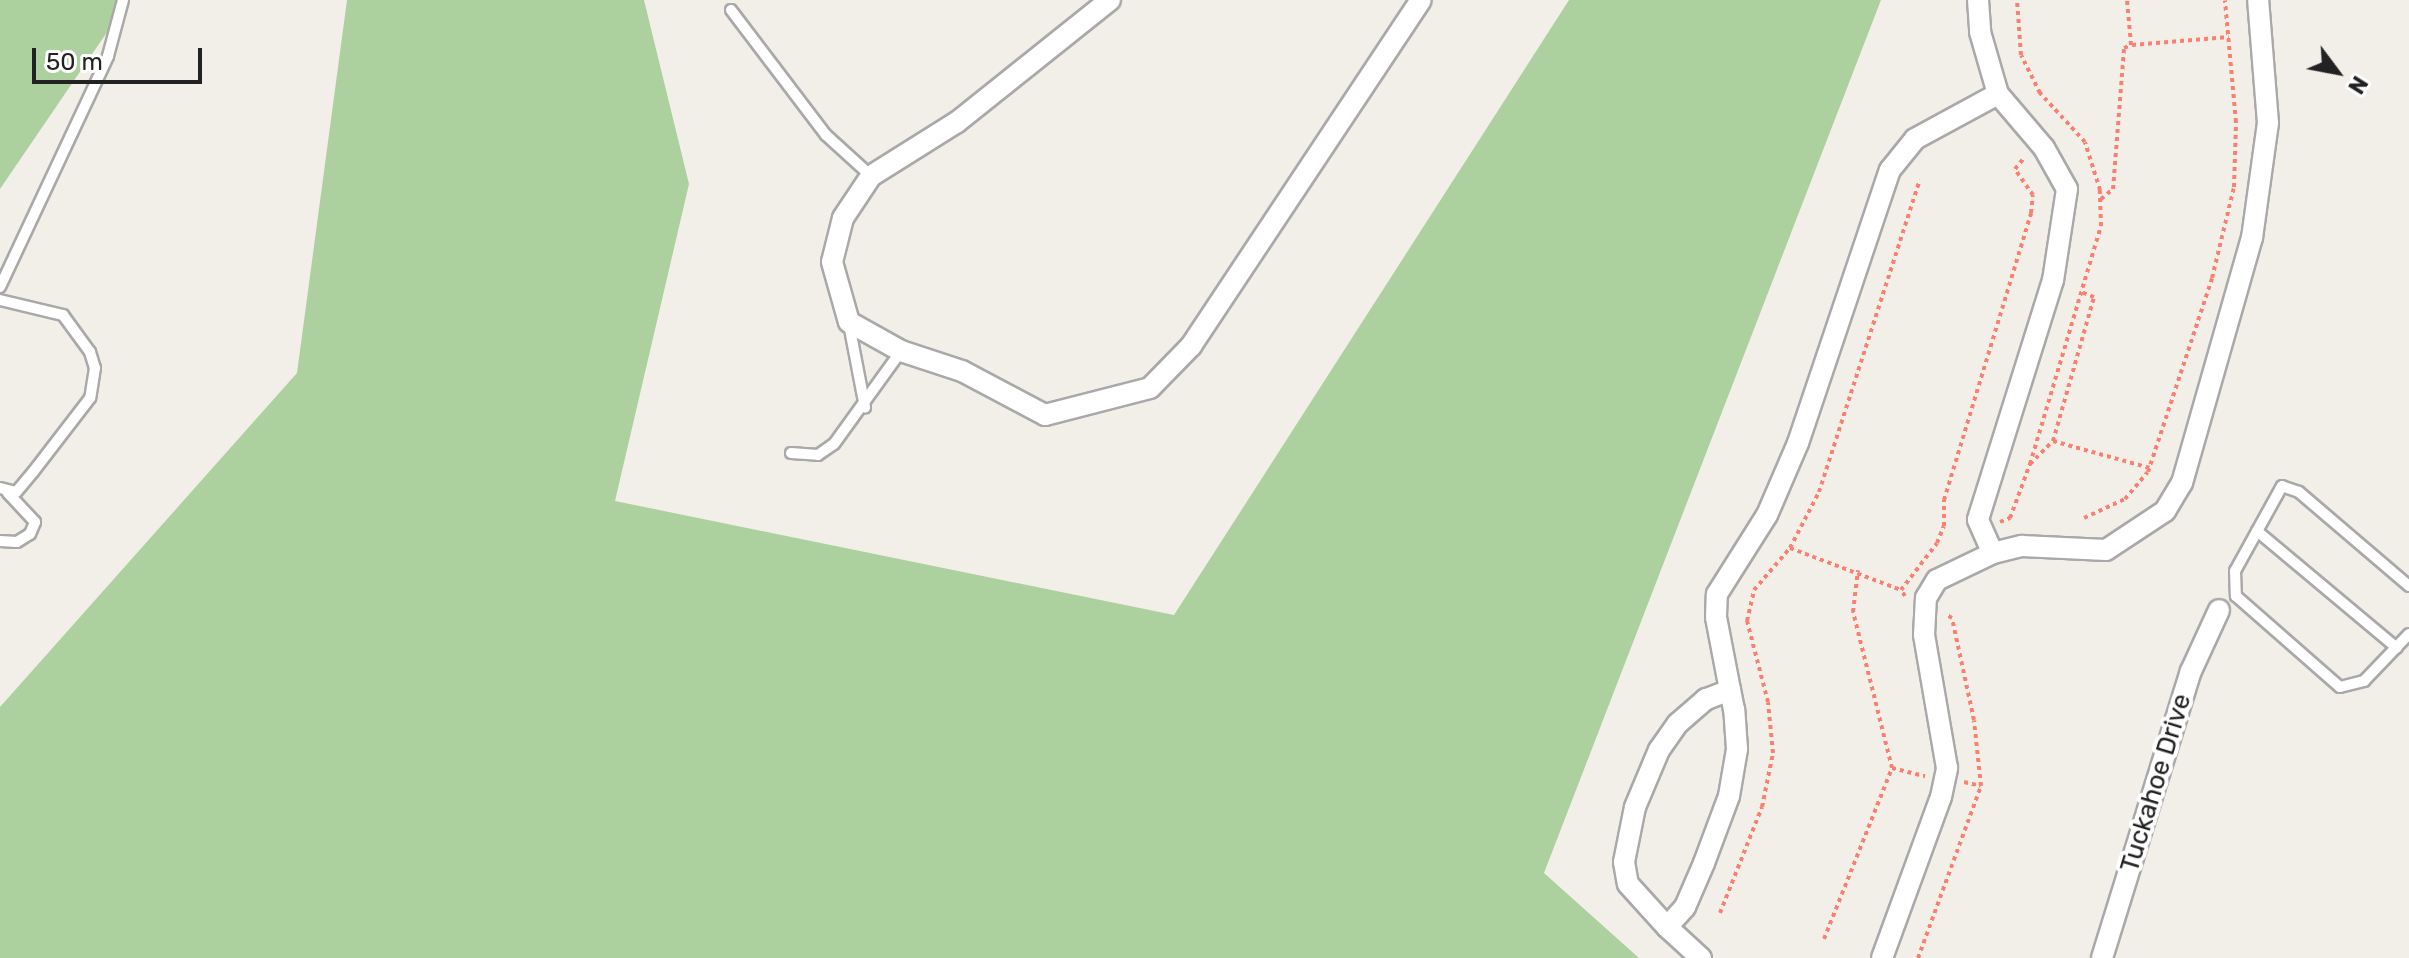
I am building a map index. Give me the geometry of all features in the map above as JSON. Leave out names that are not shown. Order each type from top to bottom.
[{"type":"street","points":[[1110,0],[957,122],[871,176],[843,218],[832,262],[849,322],[901,351],[962,371],[1045,415],[1150,388],[1191,346],[1421,0]]},
{"type":"street","points":[[1978,0],[1980,32],[1998,94],[2044,148],[2067,189],[2053,280],[1978,520],[1993,553]]},
{"type":"street","points":[[1882,958],[1941,797],[1947,768],[1924,635],[1926,598],[1937,580],[1993,553],[2022,546],[2106,550],[2165,511],[2182,483],[2252,238],[2268,123],[2258,0]]},
{"type":"street","points":[[1667,927],[1685,907],[1729,796],[1737,749],[1716,617],[1717,594],[1767,515],[1798,443],[1890,170],[1915,139],[1998,94]]},
{"type":"street","name":"Tuckahoe Drive","points":[[2102,958],[2191,671],[2219,610]]},
{"type":"street","points":[[1701,958],[1667,927],[1628,884],[1624,862],[1635,807],[1659,750],[1678,723],[1706,699],[1730,690]]},
{"type":"lane","points":[[0,287],[108,56],[123,0]]},
{"type":"lane","points":[[731,10],[826,135],[871,176]]},
{"type":"lane","points":[[0,300],[63,315],[90,352],[95,368],[90,398],[25,481],[4,490],[35,522],[30,534],[17,542],[0,541]]},
{"type":"lane","points":[[849,322],[865,407]]},
{"type":"lane","points":[[791,453],[818,455],[865,407],[901,351]]},
{"type":"lane","points":[[2409,586],[2299,492],[2282,486],[2235,571],[2236,596],[2340,687],[2364,681],[2409,634]]},
{"type":"lane","points":[[2257,531],[2397,648]]},
{"type":"lane","points":[[2219,610],[2236,596]]},
{"type":"path","points":[[2127,0],[2131,45]]},
{"type":"path","points":[[2084,518],[2125,499],[2150,468],[2212,278],[2234,187],[2225,0]]},
{"type":"path","points":[[2100,200],[2113,189],[2124,48],[2229,37]]},
{"type":"path","points":[[1901,590],[1944,526],[1944,500],[2031,213],[2033,195],[2015,169],[2026,155],[2017,145]]},
{"type":"path","points":[[1720,913],[1762,807],[1773,753],[1768,702],[1747,621],[1754,590],[1790,548],[1819,492],[1920,180]]},
{"type":"path","points":[[2030,464],[2053,441],[2094,297],[2081,292]]},
{"type":"path","points":[[2053,441],[2150,468]]},
{"type":"path","points":[[1944,526],[1955,526]]},
{"type":"path","points":[[1790,548],[1858,570],[1877,583],[1901,590],[1909,601]]},
{"type":"path","points":[[1824,939],[1892,768],[1853,612],[1858,570]]},
{"type":"path","points":[[1892,768],[1935,779]]},
{"type":"path","points":[[1961,781],[1981,786]]},
{"type":"green space","points":[[0,0],[129,0],[0,189]]},
{"type":"green space","points":[[347,0],[644,0],[689,184],[615,501],[1174,615],[1569,0],[1881,0],[1544,873],[1639,958],[0,958],[0,707],[297,373]]}]
